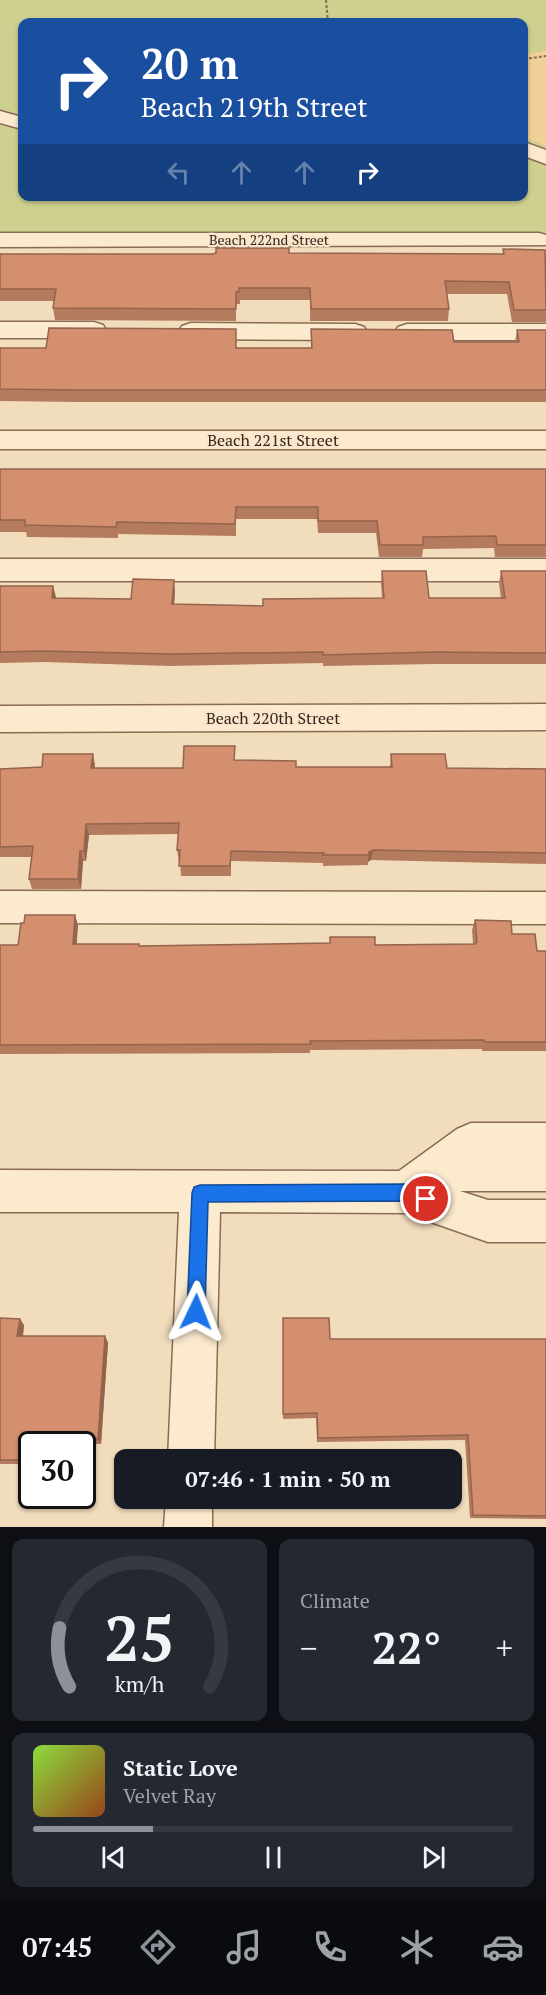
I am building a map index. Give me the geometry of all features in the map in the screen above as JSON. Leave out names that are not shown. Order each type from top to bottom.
[{"type":"street","points":[[528,150],[546,158]]},
{"type":"street","name":"Beach 222nd Street","points":[[0,240],[539,240]]},
{"type":"street","points":[[0,330],[119,330]]},
{"type":"street","points":[[166,331],[546,332]]},
{"type":"street","name":"Beach 221st Street","points":[[0,440],[546,440]]},
{"type":"street","points":[[0,570],[546,570]]},
{"type":"street","name":"Beach 220th Street","points":[[0,719],[546,717]]},
{"type":"street","points":[[0,907],[546,908]]},
{"type":"street","points":[[419,1181],[471,1143],[546,1143]]},
{"type":"street","points":[[0,1191],[200,1193],[419,1181],[546,1171]]},
{"type":"street","points":[[419,1181],[488,1221],[546,1221]]},
{"type":"street","points":[[191,1449],[200,1193]]},
{"type":"street","points":[[188,1527],[189,1509]]},
{"type":"path","points":[[326,0],[328,18]]},
{"type":"path","points":[[528,58],[546,56]]},
{"type":"green space","points":[[0,0],[546,0],[546,240],[0,239]]},
{"type":"sand","points":[[546,51],[546,146],[528,139],[528,54]]},
{"type":"building","points":[[216,248],[289,248],[289,253],[504,254],[503,249],[545,250],[546,310],[514,310],[509,282],[445,281],[449,309],[311,309],[310,288],[239,288],[239,292],[236,292],[236,309],[53,308],[56,289],[0,289],[0,254],[213,254],[216,253]]},
{"type":"building","points":[[49,328],[236,329],[236,348],[312,348],[311,329],[452,330],[454,342],[519,342],[517,330],[546,330],[546,390],[0,389],[0,348],[46,348]]},
{"type":"building","points":[[0,469],[546,469],[546,545],[497,545],[496,536],[423,537],[423,545],[380,545],[377,521],[318,521],[318,507],[236,507],[235,524],[117,522],[116,527],[25,525],[25,520],[0,520]]},
{"type":"building","points":[[382,571],[426,571],[429,598],[505,598],[501,571],[546,571],[546,653],[434,652],[323,655],[323,652],[169,654],[0,652],[0,586],[53,586],[52,598],[131,599],[133,579],[174,580],[172,604],[263,606],[263,599],[384,598]]},
{"type":"building","points":[[184,746],[235,746],[234,760],[296,761],[296,767],[392,767],[391,754],[445,754],[447,768],[546,769],[546,853],[373,850],[369,852],[369,855],[323,855],[324,853],[231,851],[230,866],[179,866],[180,850],[177,850],[179,823],[86,824],[84,851],[80,851],[78,879],[29,879],[33,846],[0,847],[0,769],[42,767],[43,754],[93,754],[91,768],[183,768]]},
{"type":"building","points":[[25,915],[75,915],[73,944],[139,944],[139,946],[330,943],[330,937],[375,937],[375,945],[475,944],[477,942],[475,920],[511,921],[512,934],[535,934],[537,951],[546,951],[546,1042],[485,1042],[484,1040],[310,1041],[311,1044],[0,1045],[0,945],[18,945],[21,923],[24,923]]},
{"type":"building","points":[[0,1318],[20,1319],[17,1336],[105,1336],[98,1439],[96,1439],[96,1431],[18,1431],[18,1460],[0,1460]]},
{"type":"building","points":[[283,1318],[329,1318],[330,1339],[546,1339],[546,1516],[473,1515],[468,1435],[318,1438],[317,1413],[283,1414]]},
{"type":"route","points":[[196,1312],[200,1193],[405,1192],[426,1199]]}]
